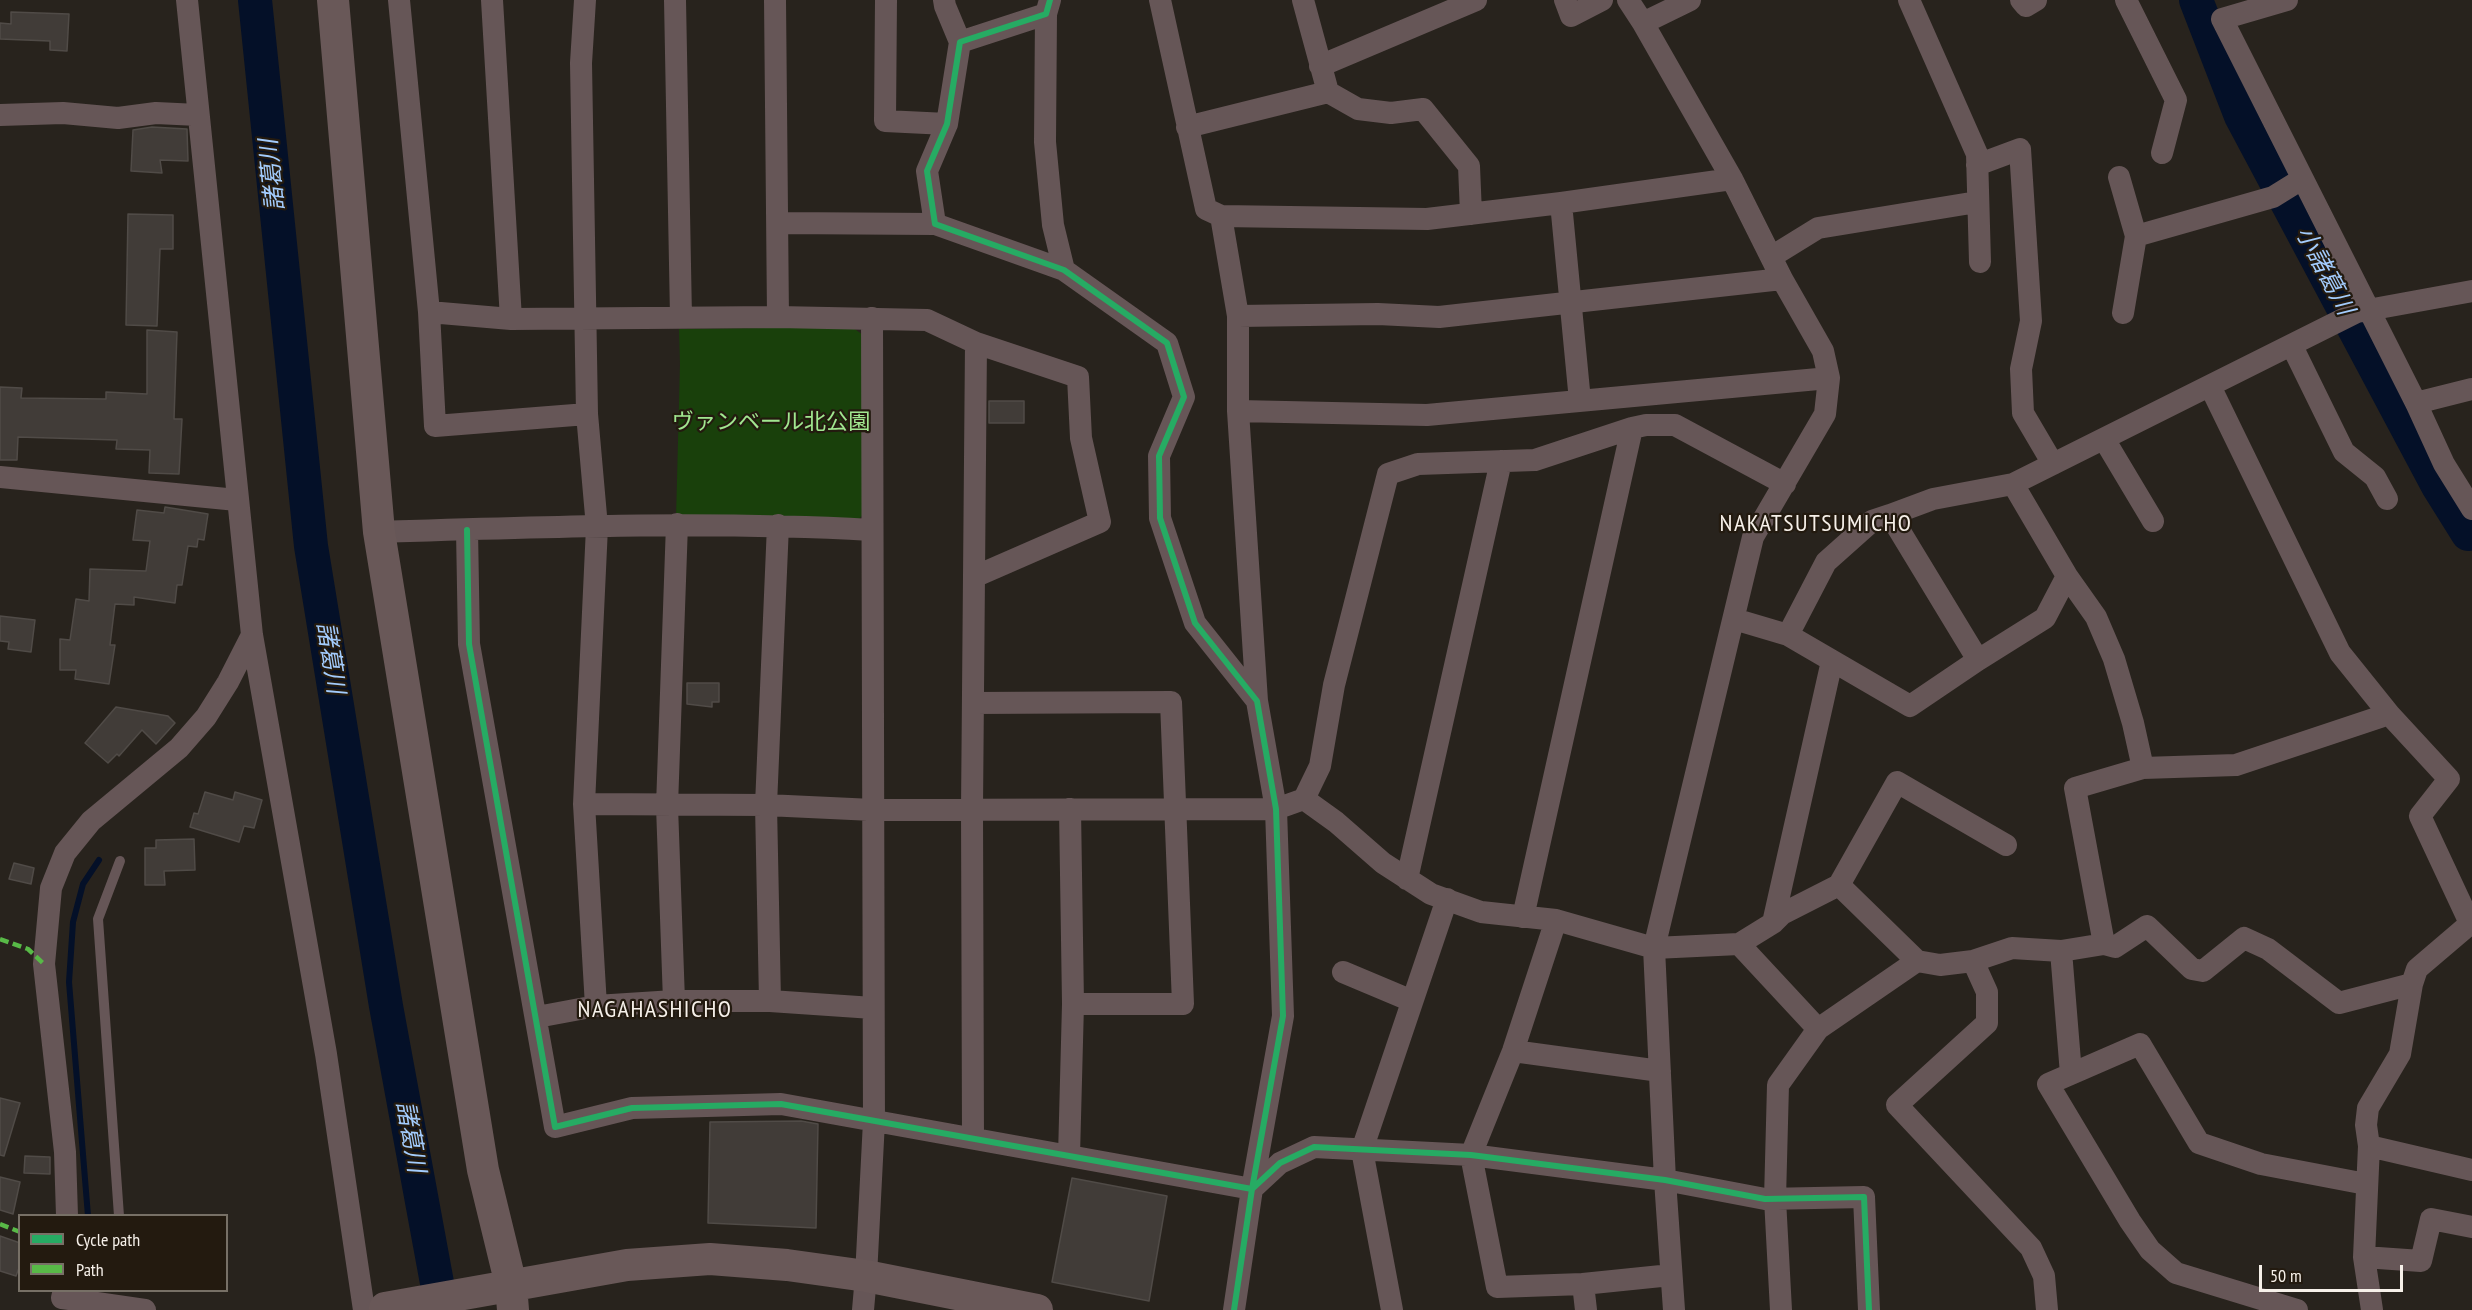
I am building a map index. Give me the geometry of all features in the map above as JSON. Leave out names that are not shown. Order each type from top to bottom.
[{"type":"street","points":[[187,0],[252,635],[371,1309],[507,1294],[627,1265],[710,1259],[787,1265],[866,1276],[1037,1310]]},
{"type":"street","points":[[333,0],[379,532],[483,1170],[507,1294]]},
{"type":"street","points":[[399,0],[429,312],[435,426],[587,414]]},
{"type":"street","points":[[492,0],[511,319]]},
{"type":"street","points":[[585,0],[581,63],[587,414],[597,527],[584,804],[596,1006]]},
{"type":"street","points":[[675,0],[681,317]]},
{"type":"street","points":[[775,0],[777,317]]},
{"type":"street","points":[[886,0],[885,121],[947,124]]},
{"type":"street","points":[[935,224],[927,171],[947,124],[960,42],[944,0]]},
{"type":"street","points":[[1160,0],[1206,209],[1221,216],[1427,219],[1732,179]]},
{"type":"street","points":[[1303,0],[1328,92],[1358,109],[1391,113],[1423,109],[1469,166],[1471,214]]},
{"type":"street","points":[[1320,66],[1476,0]]},
{"type":"street","points":[[1564,0],[1571,16],[1602,0]]},
{"type":"street","points":[[1628,0],[1732,179],[1782,279],[1823,351],[1829,378],[1825,414],[1753,537],[1654,948],[1665,1180],[1674,1310]]},
{"type":"street","points":[[1643,23],[1690,0]]},
{"type":"street","points":[[1909,0],[1977,154],[1980,262]]},
{"type":"street","points":[[2021,0],[2026,6],[2036,0]]},
{"type":"street","points":[[2126,0],[2176,100],[2162,153]]},
{"type":"street","points":[[2287,0],[2218,10],[2297,181],[2354,315],[2416,403],[2444,464],[2472,509]]},
{"type":"street","points":[[960,42],[1048,7],[1046,142],[1053,225],[1064,270]]},
{"type":"street","points":[[1187,127],[1328,92]]},
{"type":"street","points":[[0,115],[63,113],[118,118],[156,113],[198,115]]},
{"type":"street","points":[[1977,165],[2020,149],[2031,321],[2021,369],[2023,412],[2054,464]]},
{"type":"street","points":[[2119,177],[2136,236],[2122,313]]},
{"type":"street","points":[[2136,236],[2273,197],[2297,181]]},
{"type":"street","points":[[1771,257],[1818,228],[1977,202]]},
{"type":"street","points":[[1561,203],[1580,401]]},
{"type":"street","points":[[1221,216],[1238,316],[1238,411],[1257,701],[1276,808],[1283,1016],[1252,1190],[1234,1310]]},
{"type":"street","points":[[778,223],[935,224],[1064,270],[1167,343],[1184,397],[1159,456],[1160,518],[1195,623],[1257,701]]},
{"type":"street","points":[[1238,316],[1378,314],[1439,317],[1782,279]]},
{"type":"street","points":[[1788,635],[1826,562],[1872,521],[1933,499],[2013,484],[2354,315],[2472,291]]},
{"type":"street","points":[[429,312],[511,319],[777,317],[927,320],[976,343],[1078,377],[1081,438],[1100,522],[974,577]]},
{"type":"street","points":[[862,1310],[866,1276],[874,1122],[872,318]]},
{"type":"street","points":[[973,1138],[972,809],[976,343]]},
{"type":"street","points":[[2292,346],[2344,452],[2375,477],[2387,500]]},
{"type":"street","points":[[1238,411],[1427,416],[1829,378]]},
{"type":"street","points":[[2210,386],[2340,653],[2389,714],[2449,779],[2420,816],[2471,923],[2417,969],[2412,984],[2400,1054],[2368,1108],[2366,1125],[2369,1146],[2364,1257],[2372,1310]]},
{"type":"street","points":[[2416,403],[2472,389]]},
{"type":"street","points":[[584,804],[766,805],[873,810],[1276,808],[1304,799],[1320,766],[1334,685],[1388,474],[1418,464],[1535,460],[1632,428],[1646,425],[1675,425],[1785,484]]},
{"type":"street","points":[[1523,917],[1632,428]]},
{"type":"street","points":[[2104,439],[2153,521]]},
{"type":"street","points":[[1407,879],[1501,461]]},
{"type":"street","points":[[0,477],[237,500]]},
{"type":"street","points":[[2013,484],[2067,576],[2096,617],[2114,659],[2133,723],[2143,768]]},
{"type":"street","points":[[1890,516],[1978,660]]},
{"type":"street","points":[[379,532],[677,524],[778,525],[871,530]]},
{"type":"street","points":[[674,1001],[667,806],[677,524]]},
{"type":"street","points":[[770,1001],[766,805],[778,525]]},
{"type":"street","points":[[467,530],[470,644],[555,1127],[632,1108],[781,1104],[1252,1190]]},
{"type":"street","points":[[1734,619],[1788,635],[1910,706],[2045,618],[2067,576]]},
{"type":"street","points":[[66,1214],[65,1152],[44,964],[51,888],[65,853],[91,821],[179,748],[206,717],[228,682],[252,635]]},
{"type":"street","points":[[1773,923],[1832,661]]},
{"type":"street","points":[[973,703],[1171,702],[1183,1004],[1073,1004]]},
{"type":"street","points":[[2104,944],[2075,788],[2143,768],[2236,765],[2389,714]]},
{"type":"street","points":[[1304,799],[1336,822],[1383,863],[1431,894],[1481,912],[1556,920],[1654,948],[1739,944],[1773,923],[1782,914],[1839,885],[1897,782],[2006,845]]},
{"type":"street","points":[[1069,1156],[1073,1004],[1070,809]]},
{"type":"street","points":[[1839,885],[1917,961],[1940,965],[1973,962],[2012,948],[2061,951],[2104,944],[2115,947],[2147,926],[2192,969],[2203,971],[2244,938],[2268,949],[2339,1003],[2412,984]]},
{"type":"street","points":[[1392,1310],[1362,1150],[1447,899]]},
{"type":"street","points":[[1556,920],[1513,1051],[1471,1155],[1497,1287],[1583,1284],[1671,1275]]},
{"type":"street","points":[[1739,944],[1818,1029]]},
{"type":"street","points":[[2061,951],[2071,1074]]},
{"type":"street","points":[[1781,1310],[1775,1199],[1778,1085],[1818,1029],[1917,961]]},
{"type":"street","points":[[1973,962],[1987,992],[1987,1023],[1897,1105],[2031,1248],[2044,1276],[2047,1310]]},
{"type":"street","points":[[1343,972],[1412,1001]]},
{"type":"street","points":[[537,1017],[596,1006],[674,1001],[770,1001],[873,1008]]},
{"type":"street","points":[[2297,1310],[2176,1272],[2150,1250],[2130,1221],[2048,1084],[2140,1044],[2199,1143],[2261,1164],[2366,1184]]},
{"type":"street","points":[[1513,1051],[1660,1071]]},
{"type":"street","points":[[2369,1146],[2472,1170]]},
{"type":"street","points":[[1252,1190],[1280,1163],[1314,1147],[1471,1155],[1665,1180],[1764,1199],[1864,1197],[1869,1310]]},
{"type":"street","points":[[2364,1257],[2421,1261],[2431,1219],[2472,1227]]},
{"type":"street","points":[[1583,1284],[1586,1310]]},
{"type":"street","points":[[61,1300],[118,1298],[145,1310]]},
{"type":"lane","points":[[118,1214],[98,919],[120,861]]},
{"type":"green space","name":"ヴァンベール北公園","points":[[852,327],[863,335],[866,511],[859,519],[676,518],[679,329]]},
{"type":"building","points":[[11,12],[69,14],[67,51],[50,50],[50,41],[0,39],[0,23],[11,24]]},
{"type":"building","points":[[152,127],[187,129],[188,161],[160,160],[162,173],[131,171],[133,130]]},
{"type":"building","points":[[128,214],[173,215],[173,249],[160,249],[157,326],[126,325]]},
{"type":"building","points":[[147,330],[177,332],[174,419],[182,419],[179,474],[149,473],[150,450],[116,449],[117,440],[18,437],[17,460],[0,460],[0,387],[22,388],[21,398],[106,399],[106,392],[147,394]]},
{"type":"building","points":[[989,401],[1024,401],[1024,423],[989,423]]},
{"type":"building","points":[[165,507],[208,514],[204,540],[198,539],[197,547],[188,546],[182,585],[177,585],[175,603],[134,597],[134,605],[115,604],[110,645],[115,645],[109,684],[75,679],[76,670],[60,670],[60,639],[70,640],[76,599],[89,601],[90,569],[146,571],[150,541],[133,540],[137,510],[164,513]]},
{"type":"building","points":[[0,616],[35,620],[31,652],[8,649],[9,642],[0,641]]},
{"type":"building","points":[[687,683],[719,683],[719,702],[712,702],[712,707],[687,704]]},
{"type":"building","points":[[116,707],[168,716],[175,723],[156,744],[142,730],[119,756],[117,754],[108,763],[85,743]]},
{"type":"building","points":[[205,792],[233,800],[235,792],[262,800],[254,828],[244,826],[239,842],[190,827],[194,813],[198,814]]},
{"type":"building","points":[[194,839],[195,870],[164,871],[165,885],[145,885],[145,848],[156,848],[156,840]]},
{"type":"building","points":[[14,863],[34,868],[31,884],[9,879]]},
{"type":"building","points":[[0,1098],[20,1103],[4,1156],[0,1155]]},
{"type":"building","points":[[801,1121],[818,1124],[816,1228],[708,1223],[710,1122]]},
{"type":"building","points":[[25,1156],[50,1157],[50,1174],[24,1173]]},
{"type":"building","points":[[0,1177],[20,1182],[13,1214],[0,1210]]},
{"type":"building","points":[[1072,1178],[1167,1196],[1149,1301],[1052,1282]]},
{"type":"building","points":[[0,1236],[18,1242],[18,1270],[16,1276],[0,1271]]},
{"type":"waterway","name":"諸葛川","points":[[255,0],[311,546],[386,1006],[442,1310]]},
{"type":"waterway","name":"小諸葛川","points":[[2196,0],[2241,116],[2438,486],[2468,534]]},
{"type":"waterway","points":[[88,1214],[69,982],[73,922],[83,884],[99,860]]},
{"type":"marked path","points":[[0,939],[28,949],[44,964]]},
{"type":"marked path","points":[[0,1224],[18,1231]]},
{"type":"cycle path","points":[[1050,0],[1046,14],[960,42],[947,124],[927,171],[935,224],[1064,270],[1167,343],[1184,397],[1159,456],[1160,518],[1195,623],[1257,701],[1276,809],[1283,1016],[1252,1189],[1234,1310]]},
{"type":"cycle path","points":[[467,530],[469,644],[555,1127],[632,1108],[781,1104],[1252,1189],[1280,1163],[1314,1147],[1471,1155],[1665,1180],[1765,1199],[1864,1197],[1869,1310]]},
{"type":"district","name":"NAKATSUTSUMICHO","points":[[1816,524]]},
{"type":"district","name":"NAGAHASHICHO","points":[[655,1010]]}]
